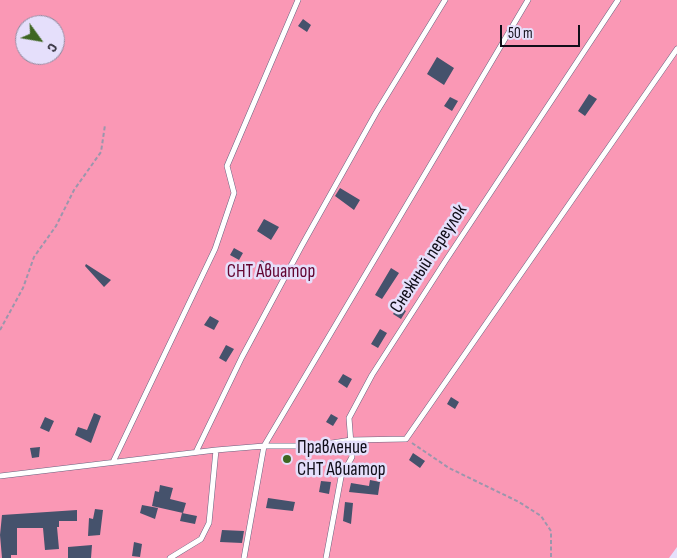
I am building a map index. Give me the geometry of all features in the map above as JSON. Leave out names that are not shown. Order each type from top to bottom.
[{"type":"lane","points":[[113,462],[215,249],[234,193],[227,166],[298,0]]},
{"type":"lane","points":[[196,452],[242,357],[301,247],[376,113],[445,0]]},
{"type":"lane","points":[[244,558],[264,446],[528,0]]},
{"type":"lane","name":"Снежный переулок","points":[[326,558],[341,477],[352,457],[349,418],[372,375],[618,0]]},
{"type":"lane","points":[[0,476],[216,450],[264,446],[313,446],[351,440],[406,439],[677,49]]},
{"type":"lane","points":[[170,558],[201,539],[209,523],[216,450]]},
{"type":"path","points":[[0,330],[23,288],[34,258],[56,226],[74,190],[101,152],[105,125]]},
{"type":"path","points":[[406,439],[449,468],[519,502],[541,516],[551,531],[551,558]]},
{"type":"green space","name":"СНТ Авиатор","points":[[0,0],[677,0],[677,547],[669,558],[0,558]]},
{"type":"building","points":[[303,19],[311,25],[307,32],[298,26]]},
{"type":"building","points":[[437,57],[454,68],[444,85],[427,74]]},
{"type":"building","points":[[589,94],[597,99],[585,116],[578,111]]},
{"type":"building","points":[[450,97],[458,101],[452,111],[444,106]]},
{"type":"building","points":[[340,188],[360,200],[354,210],[335,196]]},
{"type":"building","points":[[264,219],[279,227],[271,240],[257,231]]},
{"type":"building","points":[[234,248],[243,253],[239,260],[230,255]]},
{"type":"building","points":[[261,260],[269,265],[264,272],[257,268]]},
{"type":"building","points":[[86,264],[111,280],[104,287],[85,266]]},
{"type":"building","points":[[391,268],[399,273],[382,299],[375,295]]},
{"type":"building","points":[[398,306],[406,311],[401,319],[393,314]]},
{"type":"building","points":[[210,316],[219,321],[214,330],[204,325]]},
{"type":"building","points":[[380,329],[387,333],[378,348],[371,344]]},
{"type":"building","points":[[226,345],[234,349],[226,362],[219,358]]},
{"type":"building","points":[[343,374],[352,379],[347,388],[338,382]]},
{"type":"building","points":[[451,397],[459,402],[455,409],[447,404]]},
{"type":"building","points":[[94,413],[101,416],[91,443],[75,435],[78,427],[87,430]]},
{"type":"building","points":[[331,414],[338,418],[333,426],[326,422]]},
{"type":"building","points":[[45,417],[54,421],[49,432],[40,428]]},
{"type":"building","points":[[40,447],[39,457],[32,458],[30,448]]},
{"type":"building","points":[[413,453],[425,461],[420,468],[409,460]]},
{"type":"building","points":[[370,480],[380,482],[378,495],[349,492],[351,483],[369,486]]},
{"type":"building","points":[[321,481],[331,482],[329,494],[319,492]]},
{"type":"building","points":[[160,485],[173,488],[170,499],[186,503],[183,513],[152,506],[155,491],[159,492]]},
{"type":"building","points":[[268,498],[295,502],[293,511],[266,508]]},
{"type":"building","points":[[345,502],[353,503],[351,524],[343,521]]},
{"type":"building","points":[[142,505],[158,508],[155,519],[140,513]]},
{"type":"building","points":[[95,509],[103,510],[100,535],[88,536],[89,518],[93,519]]},
{"type":"building","points":[[77,510],[77,521],[59,521],[59,527],[57,527],[59,549],[45,550],[43,528],[17,528],[17,555],[11,555],[11,558],[2,558],[0,535],[2,515]]},
{"type":"building","points":[[182,513],[197,516],[195,524],[180,521]]},
{"type":"building","points":[[222,530],[244,531],[242,543],[220,542]]},
{"type":"building","points":[[134,542],[142,544],[140,557],[132,556]]},
{"type":"building","points":[[92,545],[91,558],[68,558],[68,547]]},
{"type":"place","name":"Правление СНТ Авиатор","points":[[287,459]]}]
